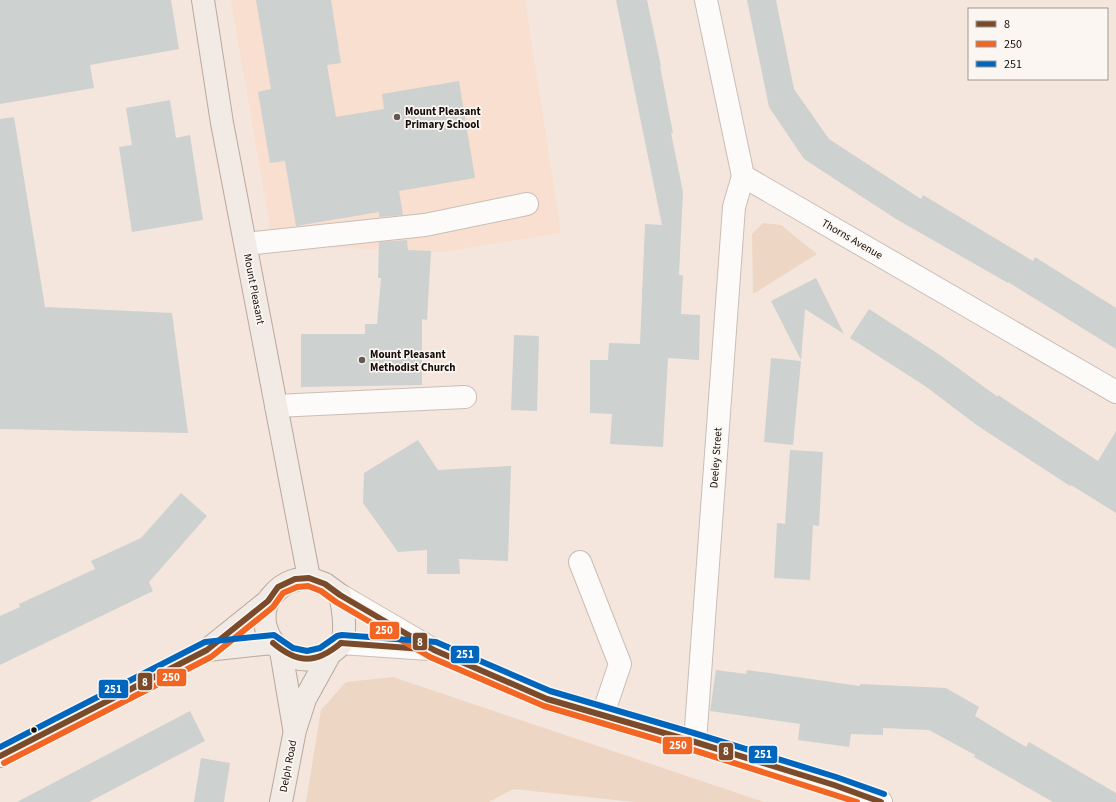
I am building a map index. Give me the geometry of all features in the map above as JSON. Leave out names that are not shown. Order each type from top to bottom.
[{"type":"main road","name":"Mount Pleasant","points":[[203,0],[222,123],[309,578]]},
{"type":"main road","points":[[0,756],[207,650],[268,601],[278,587],[295,579],[309,578],[325,584],[340,595],[344,619],[336,648],[312,660],[297,659],[277,647],[267,634],[264,618],[268,601]]},
{"type":"main road","points":[[207,650],[277,647]]},
{"type":"main road","name":"Delph Road","points":[[277,647],[295,730]]},
{"type":"main road","name":"Delph Road","points":[[281,802],[295,730],[305,699],[336,648]]},
{"type":"street","points":[[706,0],[743,176]]},
{"type":"street","name":"Thorns Avenue","points":[[743,176],[1116,392]]},
{"type":"street","name":"Deeley Street","points":[[695,742],[734,207],[743,176]]},
{"type":"street","points":[[246,244],[425,225],[527,204]]},
{"type":"street","points":[[276,406],[465,397]]},
{"type":"street","points":[[580,562],[620,664],[603,714]]},
{"type":"street","points":[[340,595],[434,650],[547,698],[834,785],[881,802]]},
{"type":"street","points":[[336,648],[434,650]]},
{"type":"shaded area","name":"Mount Pleasant Primary School","points":[[231,0],[525,0],[561,233],[441,252],[273,245]]},
{"type":"shaded area","points":[[763,223],[781,225],[817,254],[753,294],[752,234]]},
{"type":"shaded area","points":[[393,677],[764,802],[634,802],[513,789],[489,802],[306,802],[321,710],[346,682]]},
{"type":"building","points":[[0,0],[171,0],[179,49],[90,65],[94,88],[0,104]]},
{"type":"building","points":[[256,0],[331,0],[341,63],[327,65],[336,117],[384,109],[382,94],[459,81],[475,178],[399,191],[403,215],[379,217],[379,212],[296,226],[285,161],[270,163],[258,92],[271,89]]},
{"type":"building","points":[[616,0],[647,0],[661,66],[673,133],[671,133],[683,192],[679,275],[683,275],[681,314],[700,315],[699,360],[668,358],[663,447],[610,444],[612,414],[590,413],[590,360],[608,360],[609,343],[640,344],[645,224],[662,225]]},
{"type":"building","points":[[747,0],[776,0],[794,89],[829,139],[921,199],[923,195],[1033,261],[1035,257],[1116,308],[1116,349],[1008,282],[896,219],[804,159],[769,107]]},
{"type":"building","points":[[170,100],[176,138],[190,135],[203,220],[132,232],[119,147],[132,145],[126,108]]},
{"type":"building","points":[[14,117],[45,307],[172,313],[188,433],[0,429],[0,119]]},
{"type":"building","name":"Mount Pleasant Methodist Church","points":[[407,240],[408,250],[431,251],[427,320],[422,319],[422,385],[301,387],[301,334],[365,334],[365,324],[377,324],[381,278],[378,278],[379,242]]},
{"type":"building","points":[[816,278],[844,334],[805,309],[801,360],[771,301]]},
{"type":"building","points":[[869,309],[937,353],[998,397],[998,395],[1098,461],[1116,431],[1116,513],[1071,485],[1070,486],[978,426],[925,386],[850,338]]},
{"type":"building","points":[[514,335],[539,336],[537,411],[511,410]]},
{"type":"building","points":[[771,358],[801,361],[793,445],[764,442]]},
{"type":"building","points":[[418,440],[438,470],[511,466],[508,561],[459,559],[460,574],[427,574],[427,550],[398,552],[363,503],[364,473]]},
{"type":"building","points":[[790,450],[823,452],[819,526],[813,525],[810,580],[774,578],[777,523],[785,524]]},
{"type":"building","points":[[181,493],[207,516],[149,582],[153,591],[0,665],[0,616],[20,607],[19,604],[95,569],[91,561],[141,538]]},
{"type":"building","points":[[716,670],[746,674],[747,670],[860,686],[860,684],[946,688],[979,707],[975,716],[1026,747],[1029,742],[1116,793],[1116,802],[1053,802],[974,757],[975,755],[929,730],[883,728],[883,735],[851,734],[849,747],[798,740],[800,724],[710,711]]},
{"type":"building","points":[[190,711],[205,741],[89,802],[17,802]]},
{"type":"building","points":[[201,758],[230,763],[224,802],[194,802]]},
{"type":"transit line","name":"8","points":[[0,756],[207,650],[268,601],[278,587],[295,579],[309,578],[325,584],[340,595],[434,650],[547,699],[695,742],[834,785],[881,802]]},
{"type":"transit line","name":"250","points":[[4,763],[211,657],[273,607],[283,593],[297,587],[308,586],[321,591],[336,602],[430,657],[544,706],[693,750],[857,802]]},
{"type":"transit line","name":"251","points":[[0,747],[205,642],[274,635],[293,648],[307,651],[320,648],[337,636],[342,635],[436,642],[550,691],[697,734],[836,777],[884,794]]},
{"type":"transit line","name":"8","points":[[273,643],[291,655],[307,659],[323,655],[341,643]]},
{"type":"transit line","name":"8","points":[[341,643],[423,649]]},
{"type":"place","name":"Mount Pleasant Primary School","points":[[397,117]]},
{"type":"place","name":"Mount Pleasant Methodist Church","points":[[362,360]]}]
